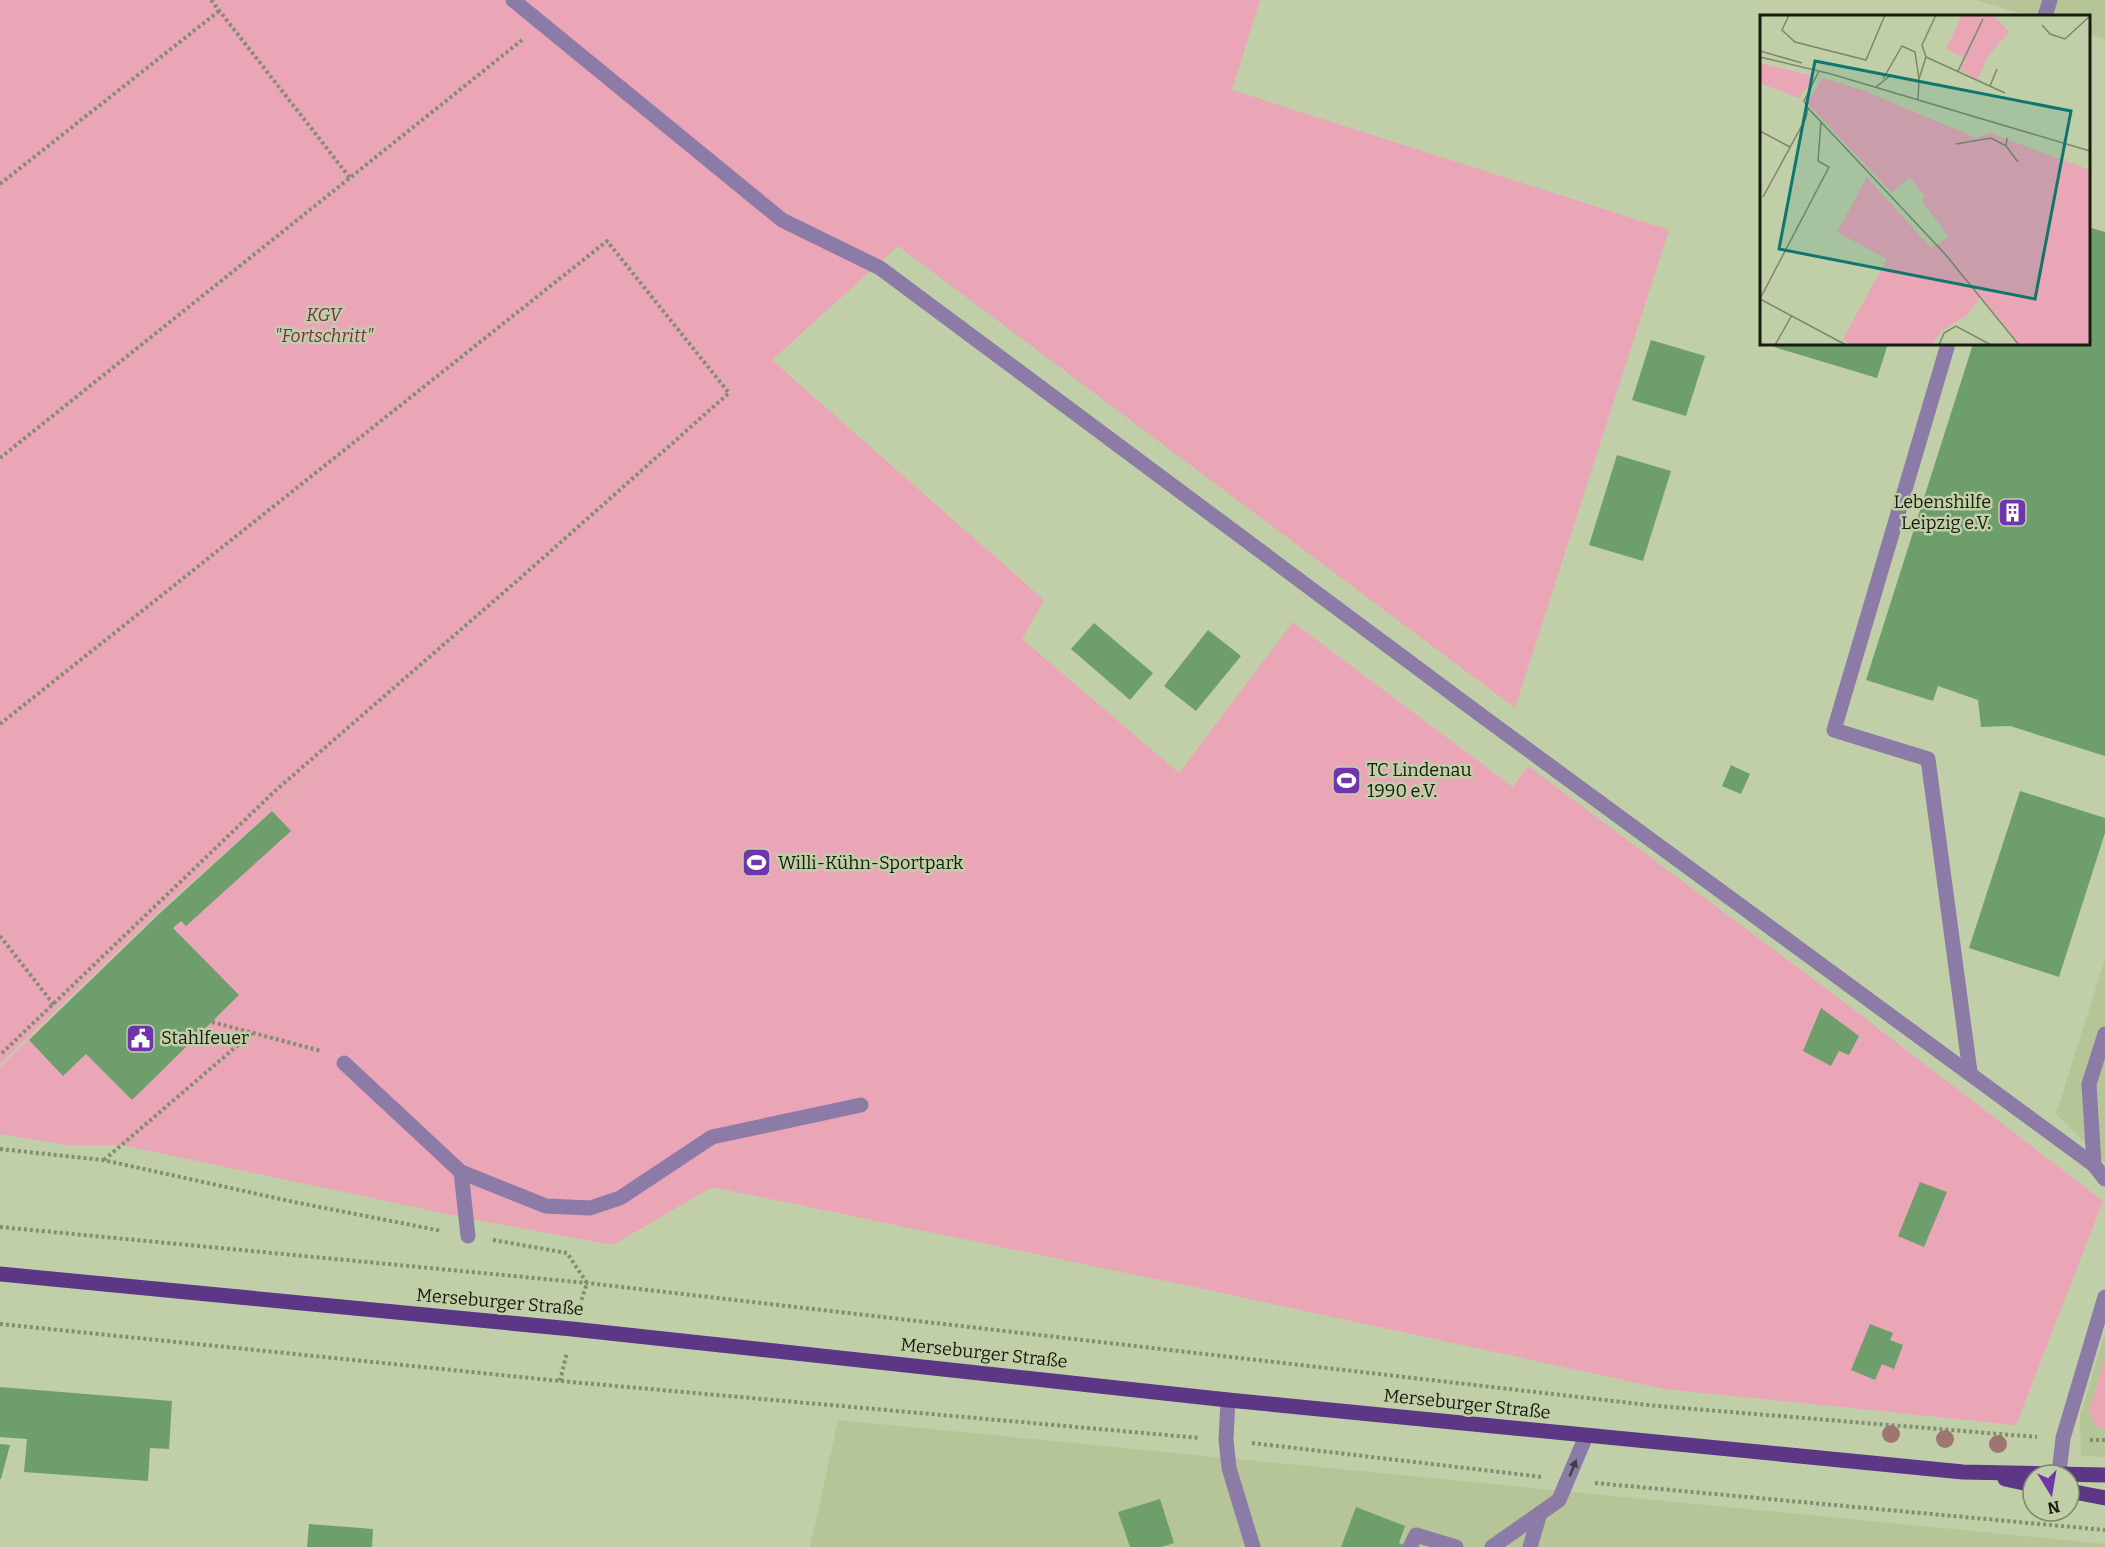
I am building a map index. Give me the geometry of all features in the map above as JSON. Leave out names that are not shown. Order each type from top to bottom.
[{"type":"main road","name":"Merseburger Straße","points":[[0,1275],[572,1329],[1586,1436],[1963,1472],[2021,1473]]},
{"type":"main road","name":"Merseburger Straße","points":[[1963,1472],[2021,1483]]},
{"type":"main road","name":"Merseburger Straße","points":[[2081,1474],[2105,1475]]},
{"type":"main road","points":[[2081,1493],[2105,1498]]},
{"type":"lane","points":[[513,0],[782,220],[880,268],[1473,709],[1970,1072],[2094,1165],[2105,1179]]},
{"type":"lane","points":[[2045,15],[2050,0]]},
{"type":"lane","points":[[1948,345],[1834,730],[1928,759],[1970,1072]]},
{"type":"lane","points":[[2094,1165],[2089,1084],[2105,1034]]},
{"type":"lane","points":[[344,1063],[461,1172],[546,1206],[590,1208],[620,1198],[712,1137],[861,1105]]},
{"type":"lane","points":[[461,1172],[468,1236]]},
{"type":"lane","points":[[2060,1463],[2063,1438],[2105,1297]]},
{"type":"lane","points":[[1228,1400],[1226,1440],[1229,1468],[1253,1547]]},
{"type":"lane","points":[[1492,1547],[1559,1500],[1586,1436]]},
{"type":"lane","points":[[1530,1547],[1540,1513]]},
{"type":"lane","points":[[1410,1547],[1416,1535],[1456,1547]]},
{"type":"path","points":[[211,0],[350,178]]},
{"type":"path","points":[[0,184],[219,11]]},
{"type":"path","points":[[0,458],[542,24]]},
{"type":"path","points":[[0,724],[607,241],[729,393],[275,791],[0,1055]]},
{"type":"path","points":[[0,936],[54,1005]]},
{"type":"path","points":[[212,1023],[326,1052],[344,1063]]},
{"type":"path","points":[[103,1160],[252,1033]]},
{"type":"path","points":[[0,1149],[103,1160],[294,1202],[468,1236],[567,1252],[587,1283]]},
{"type":"path","points":[[0,1227],[587,1283],[1657,1406],[2063,1438]]},
{"type":"path","points":[[572,1329],[587,1283]]},
{"type":"path","points":[[0,1324],[560,1381],[1226,1440],[1568,1480],[2105,1530]]},
{"type":"shaded area","points":[[1976,0],[2105,0],[2105,39],[2090,34],[2090,15],[2027,15]]},
{"type":"shaded area","points":[[2105,959],[2105,1163],[2056,1114]]},
{"type":"shaded area","points":[[2105,1333],[2105,1457],[2081,1456],[2080,1416]]},
{"type":"shaded area","points":[[838,1420],[2105,1544],[2105,1547],[810,1547]]},
{"type":"green space","name":"KGV \"Fortschritt\"","points":[[0,0],[1260,0],[1232,90],[1669,230],[1515,708],[898,246],[772,360],[1044,600],[1022,639],[1179,773],[1293,622],[1513,787],[1528,766],[1828,990],[2103,1201],[2016,1425],[1665,1389],[1199,1288],[712,1187],[613,1245],[466,1218],[122,1145],[68,1145],[0,1134],[0,1067],[159,914],[376,717],[161,910],[0,1064]]},
{"type":"green space","points":[[2105,1358],[2105,1428],[2097,1428],[2089,1411]]},
{"type":"building","name":"Lebenshilfe Leipzig e.V.","points":[[2090,228],[2105,232],[2105,756],[2010,726],[1981,727],[1978,700],[1938,686],[1933,701],[1866,680],[1973,345],[2090,345]]},
{"type":"building","points":[[1651,340],[1705,356],[1686,416],[1632,400]]},
{"type":"building","points":[[1775,345],[1888,345],[1877,378],[1774,347]]},
{"type":"building","points":[[1617,455],[1671,471],[1643,561],[1589,545]]},
{"type":"building","points":[[1094,623],[1153,673],[1130,700],[1071,649]]},
{"type":"building","points":[[1208,630],[1241,656],[1196,711],[1164,686]]},
{"type":"building","points":[[1731,765],[1750,774],[1741,794],[1722,786]]},
{"type":"building","points":[[2020,791],[2105,818],[2105,833],[2059,977],[1969,948]]},
{"type":"building","points":[[272,811],[291,831],[186,926],[181,921],[173,928],[239,995],[132,1100],[86,1054],[63,1076],[29,1040],[159,914]]},
{"type":"building","points":[[1821,1008],[1859,1036],[1849,1055],[1839,1051],[1831,1066],[1803,1051]]},
{"type":"building","points":[[1920,1182],[1947,1192],[1924,1247],[1898,1236]]},
{"type":"building","points":[[1870,1324],[1893,1333],[1890,1340],[1903,1345],[1894,1369],[1882,1364],[1875,1380],[1851,1370]]},
{"type":"building","points":[[0,1387],[172,1401],[169,1449],[150,1448],[148,1481],[24,1472],[27,1439],[0,1437]]},
{"type":"building","points":[[0,1444],[10,1445],[1,1479],[0,1479]]},
{"type":"building","points":[[1160,1499],[1174,1543],[1161,1547],[1130,1547],[1118,1512]]},
{"type":"building","points":[[1356,1507],[1405,1526],[1399,1543],[1409,1547],[1341,1547]]},
{"type":"building","points":[[309,1524],[373,1529],[372,1547],[307,1547]]},
{"type":"place","name":"Lebenshilfe Leipzig e.V.","points":[[2012,512]]},
{"type":"place","name":"TC Lindenau 1990 e.V.","points":[[1346,780]]},
{"type":"place","name":"Willi-Kühn-Sportpark","points":[[757,863]]},
{"type":"place","name":"Stahlfeuer","points":[[140,1038]]}]
